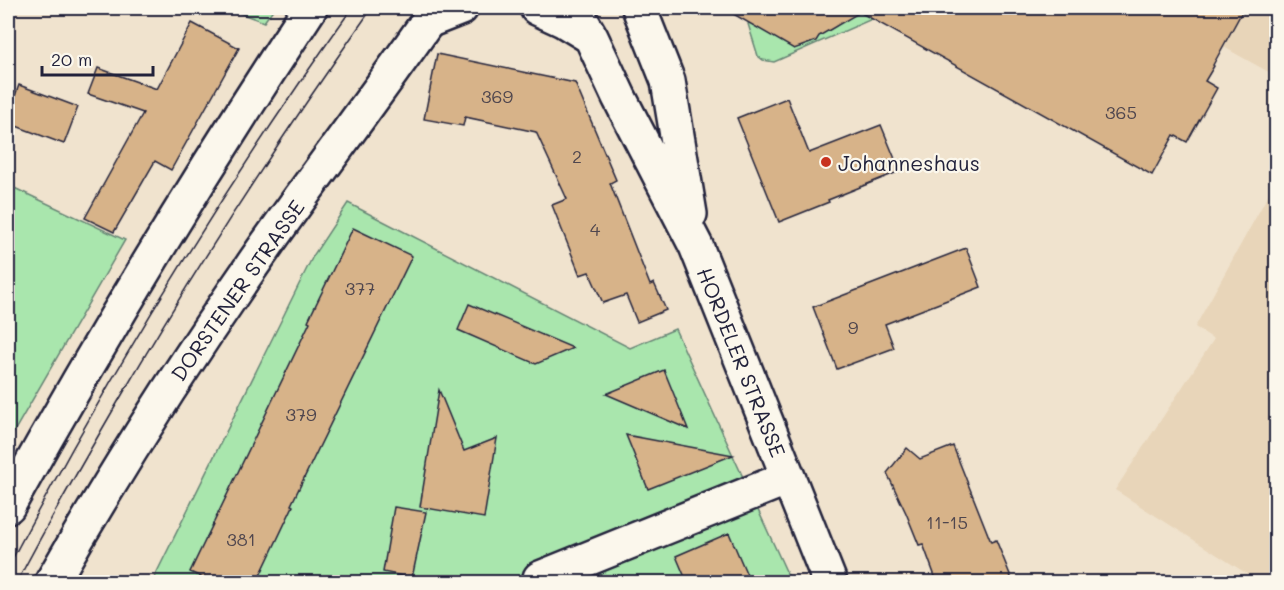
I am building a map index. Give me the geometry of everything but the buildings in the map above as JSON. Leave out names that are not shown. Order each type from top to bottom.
[{"type":"street","points":[[8,506],[175,219],[310,8]]},
{"type":"street","points":[[433,14],[461,8]]},
{"type":"street","points":[[537,8],[591,37]]},
{"type":"street","name":"HORDELER STRASSE","points":[[574,8],[591,37],[619,97],[696,246],[830,582]]},
{"type":"street","name":"HORDELER STRASSE","points":[[639,8],[668,81],[696,246]]},
{"type":"street","name":"DORSTENER STRASSE","points":[[52,582],[156,408],[267,245],[433,14]]},
{"type":"street","name":"HORDELER STRASSE","points":[[540,578],[788,478]]},
{"type":"shaded area","points":[[1155,8],[1276,8],[1276,76],[1238,55]]},
{"type":"shaded area","points":[[1276,181],[1276,582],[1260,582],[1115,490],[1214,339],[1195,327]]},
{"type":"green space","points":[[226,8],[274,8],[264,22]]},
{"type":"green space","points":[[846,8],[852,8],[872,19],[774,62],[763,60],[758,56],[748,24],[799,47],[811,43],[823,29],[828,31],[836,26]]},
{"type":"green space","points":[[8,185],[125,240],[8,442]]},
{"type":"green space","points":[[348,203],[630,348],[675,329],[791,582],[152,582],[313,256]]},
{"type":"tram line","points":[[8,567],[128,352],[214,212],[352,8]]},
{"type":"tram line","points":[[17,582],[80,468],[179,300],[273,152],[372,8]]},
{"type":"place","name":"Johanneshaus","points":[[826,162]]}]
